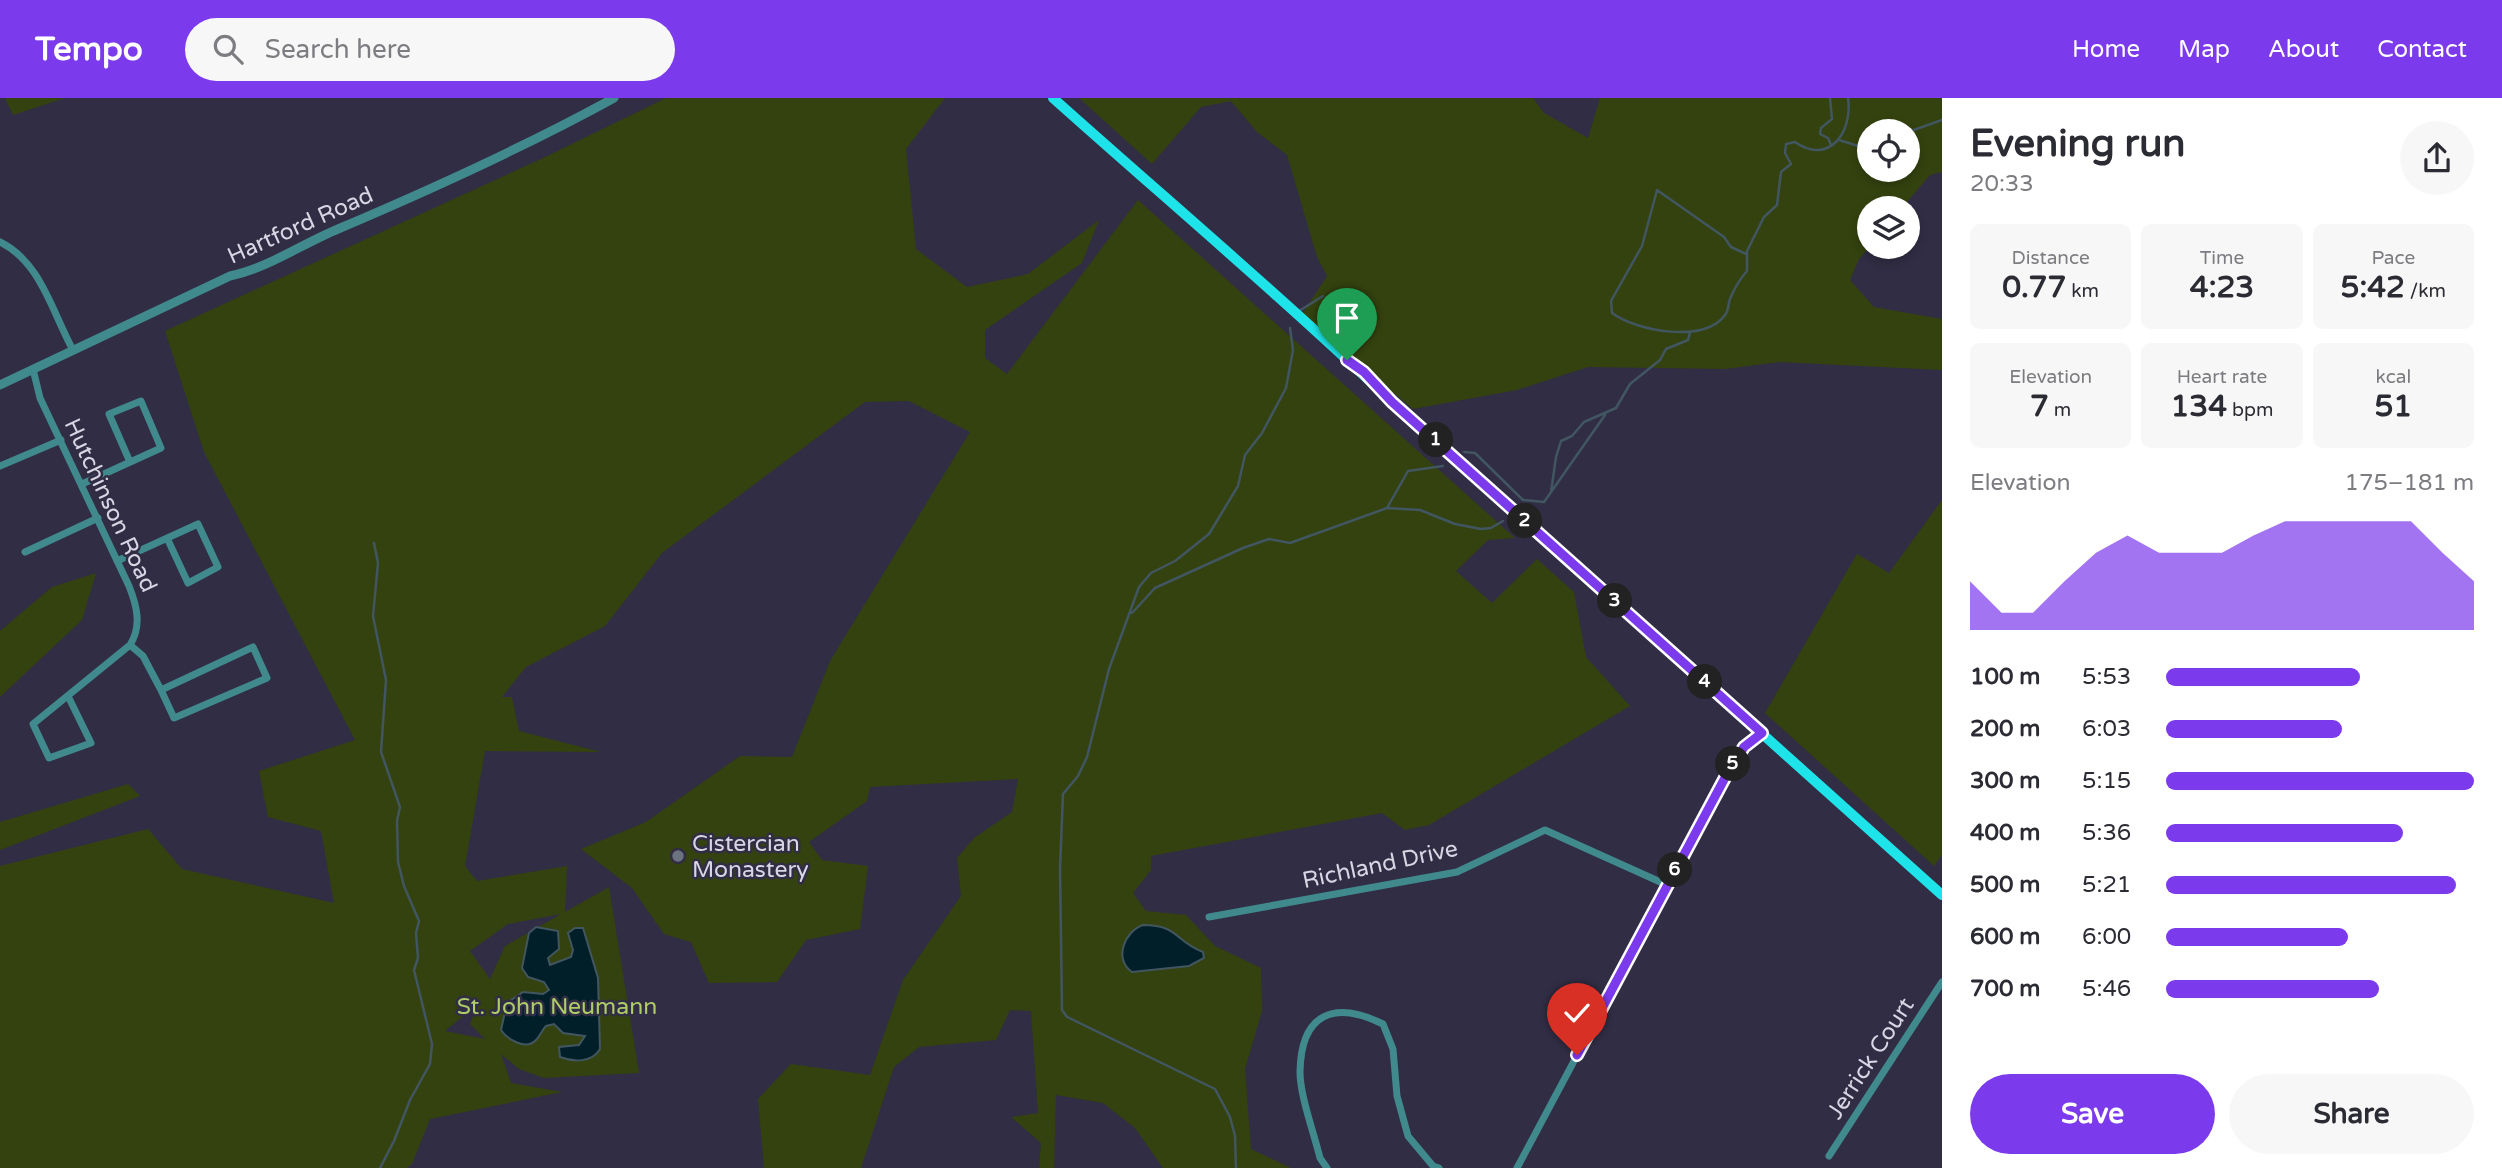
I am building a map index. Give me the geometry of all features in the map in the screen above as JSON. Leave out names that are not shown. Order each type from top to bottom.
[{"type":"main road","points":[[1053,98],[1318,335],[1364,372],[1392,402],[1942,895]]},
{"type":"street","name":"Hartford Road","points":[[0,385],[481,165],[614,98]]},
{"type":"street","points":[[0,242],[16,251],[34,271],[73,351]]},
{"type":"street","name":"Hutchinson Road","points":[[33,369],[40,398],[98,518],[138,613],[131,645]]},
{"type":"street","points":[[82,484],[130,463],[161,448],[141,401],[109,414],[130,463]]},
{"type":"street","points":[[0,466],[61,440]]},
{"type":"street","points":[[24,552],[98,518]]},
{"type":"street","points":[[117,561],[167,538],[198,524],[218,567],[188,583],[167,538]]},
{"type":"street","points":[[68,696],[91,743],[49,758],[33,724],[131,645],[143,656],[174,718],[267,678],[253,647],[161,690]]},
{"type":"street","points":[[1517,1168],[1740,751],[1762,733]]},
{"type":"street","name":"Richland Drive","points":[[1209,918],[1457,872],[1545,830],[1667,885]]},
{"type":"street","name":"Jerrick Court","points":[[1829,1156],[1942,982]]},
{"type":"street","points":[[1327,1168],[1320,1158],[1300,1073],[1306,1038],[1320,1018],[1331,1012],[1351,1010],[1383,1024],[1393,1049],[1397,1096],[1408,1136],[1434,1167]]},
{"type":"green space","points":[[5,98],[65,98],[13,115]]},
{"type":"green space","name":"St. John Neumann","points":[[666,98],[945,98],[906,149],[916,249],[967,287],[1028,274],[1099,220],[1082,263],[985,330],[985,358],[1007,374],[1138,200],[1515,538],[1488,540],[1456,571],[1492,603],[1537,559],[1574,592],[1586,657],[1630,706],[1429,825],[1405,830],[1382,813],[1151,856],[1151,870],[1133,893],[1146,911],[1186,915],[1215,946],[1261,968],[1262,1011],[1245,1069],[1251,1149],[1291,1168],[1163,1168],[1135,1128],[1103,1103],[1056,1095],[1054,1168],[1039,1168],[1041,1143],[1011,1117],[1038,1113],[1031,1011],[1010,1010],[996,1040],[919,1047],[894,1067],[861,1168],[764,1168],[758,1099],[791,1064],[870,1075],[903,980],[961,896],[957,858],[974,838],[1012,812],[1018,779],[870,787],[867,801],[809,842],[822,860],[868,866],[860,929],[806,940],[777,982],[709,983],[691,942],[664,934],[632,888],[581,849],[646,822],[740,756],[792,757],[830,661],[970,432],[909,401],[865,402],[662,553],[605,626],[526,667],[502,697],[512,697],[519,731],[601,752],[485,751],[465,866],[477,881],[567,866],[565,912],[609,887],[639,1073],[544,1078],[519,1069],[501,1054],[511,1083],[562,1092],[430,1119],[412,1164],[407,1168],[0,1168],[0,866],[148,829],[182,869],[334,903],[321,831],[268,817],[259,771],[355,740],[204,452],[165,331],[541,159]],"holes":[[[561,914],[505,946],[490,979],[470,951],[508,924]],[[479,1003],[470,1024],[485,1039],[445,1031]]]},
{"type":"green space","points":[[1079,98],[1533,98],[1544,113],[1588,138],[1600,98],[1942,98],[1942,172],[1930,175],[1912,196],[1857,196],[1859,259],[1850,280],[1874,307],[1942,319],[1942,370],[1779,362],[1726,369],[1588,367],[1517,390],[1413,409],[1301,316],[1327,276],[1317,257],[1287,155],[1257,132],[1231,101],[1201,107],[1152,164]]},
{"type":"green space","points":[[1942,500],[1942,855],[1934,866],[1765,713],[1857,554],[1889,573]]},
{"type":"green space","points":[[96,573],[82,620],[0,697],[0,631],[52,587]]},
{"type":"green space","points":[[128,784],[140,796],[0,850],[0,822]]},
{"type":"water","points":[[1143,925],[1170,931],[1203,952],[1204,958],[1189,966],[1132,972],[1126,966],[1122,953],[1131,933]]},
{"type":"water","points":[[536,927],[558,931],[559,949],[548,958],[550,965],[571,957],[573,950],[568,933],[575,928],[583,928],[598,978],[600,1049],[592,1057],[571,1060],[560,1057],[559,1047],[579,1045],[585,1036],[563,1033],[554,1024],[546,1026],[536,1040],[527,1044],[512,1040],[501,1030],[507,1003],[523,992],[543,994],[549,990],[544,982],[528,977],[522,968],[529,933]]},
{"type":"waterway","points":[[1830,98],[1832,119],[1821,128],[1820,134],[1828,138],[1831,145]]},
{"type":"waterway","points":[[1746,254],[1731,247],[1724,237],[1657,190],[1642,246],[1611,301],[1612,313],[1637,325],[1670,332],[1687,332],[1715,324],[1726,313],[1733,292],[1747,271],[1747,251],[1764,217],[1777,205],[1781,172],[1791,164],[1785,153],[1786,144],[1795,142],[1818,150],[1828,148],[1836,142],[1847,123],[1848,98]]},
{"type":"waterway","points":[[1920,128],[1942,120]]},
{"type":"waterway","points":[[1839,140],[1857,146]]},
{"type":"waterway","points":[[1299,311],[1323,296]]},
{"type":"waterway","points":[[1236,1168],[1235,1136],[1230,1117],[1215,1089],[1067,1017],[1062,1010],[1060,868],[1063,794],[1078,776],[1087,757],[1109,669],[1139,587],[1151,573],[1175,561],[1209,534],[1238,486],[1245,455],[1262,433],[1286,388],[1293,350],[1290,328]]},
{"type":"waterway","points":[[1551,492],[1561,441],[1572,436],[1584,422],[1616,408],[1630,384],[1660,360],[1666,349],[1688,340],[1690,333]]},
{"type":"waterway","points":[[1464,452],[1475,453],[1523,500],[1544,502],[1605,415]]},
{"type":"waterway","points":[[1387,508],[1408,471],[1443,466]]},
{"type":"waterway","points":[[1132,613],[1155,588],[1243,548],[1269,539],[1290,543],[1387,508],[1420,510],[1455,524],[1481,529],[1491,528],[1503,521]]},
{"type":"waterway","points":[[374,543],[378,563],[373,616],[386,680],[381,752],[400,807],[397,821],[398,862],[404,886],[419,921],[416,933],[418,958],[414,970],[432,1044],[430,1064],[410,1100],[380,1168]]},
{"type":"place","name":"Cistercian Monastery","points":[[678,856]]},
{"type":"route","points":[[1347,360],[1364,372],[1392,402],[1762,733],[1740,751],[1577,1055]]}]
